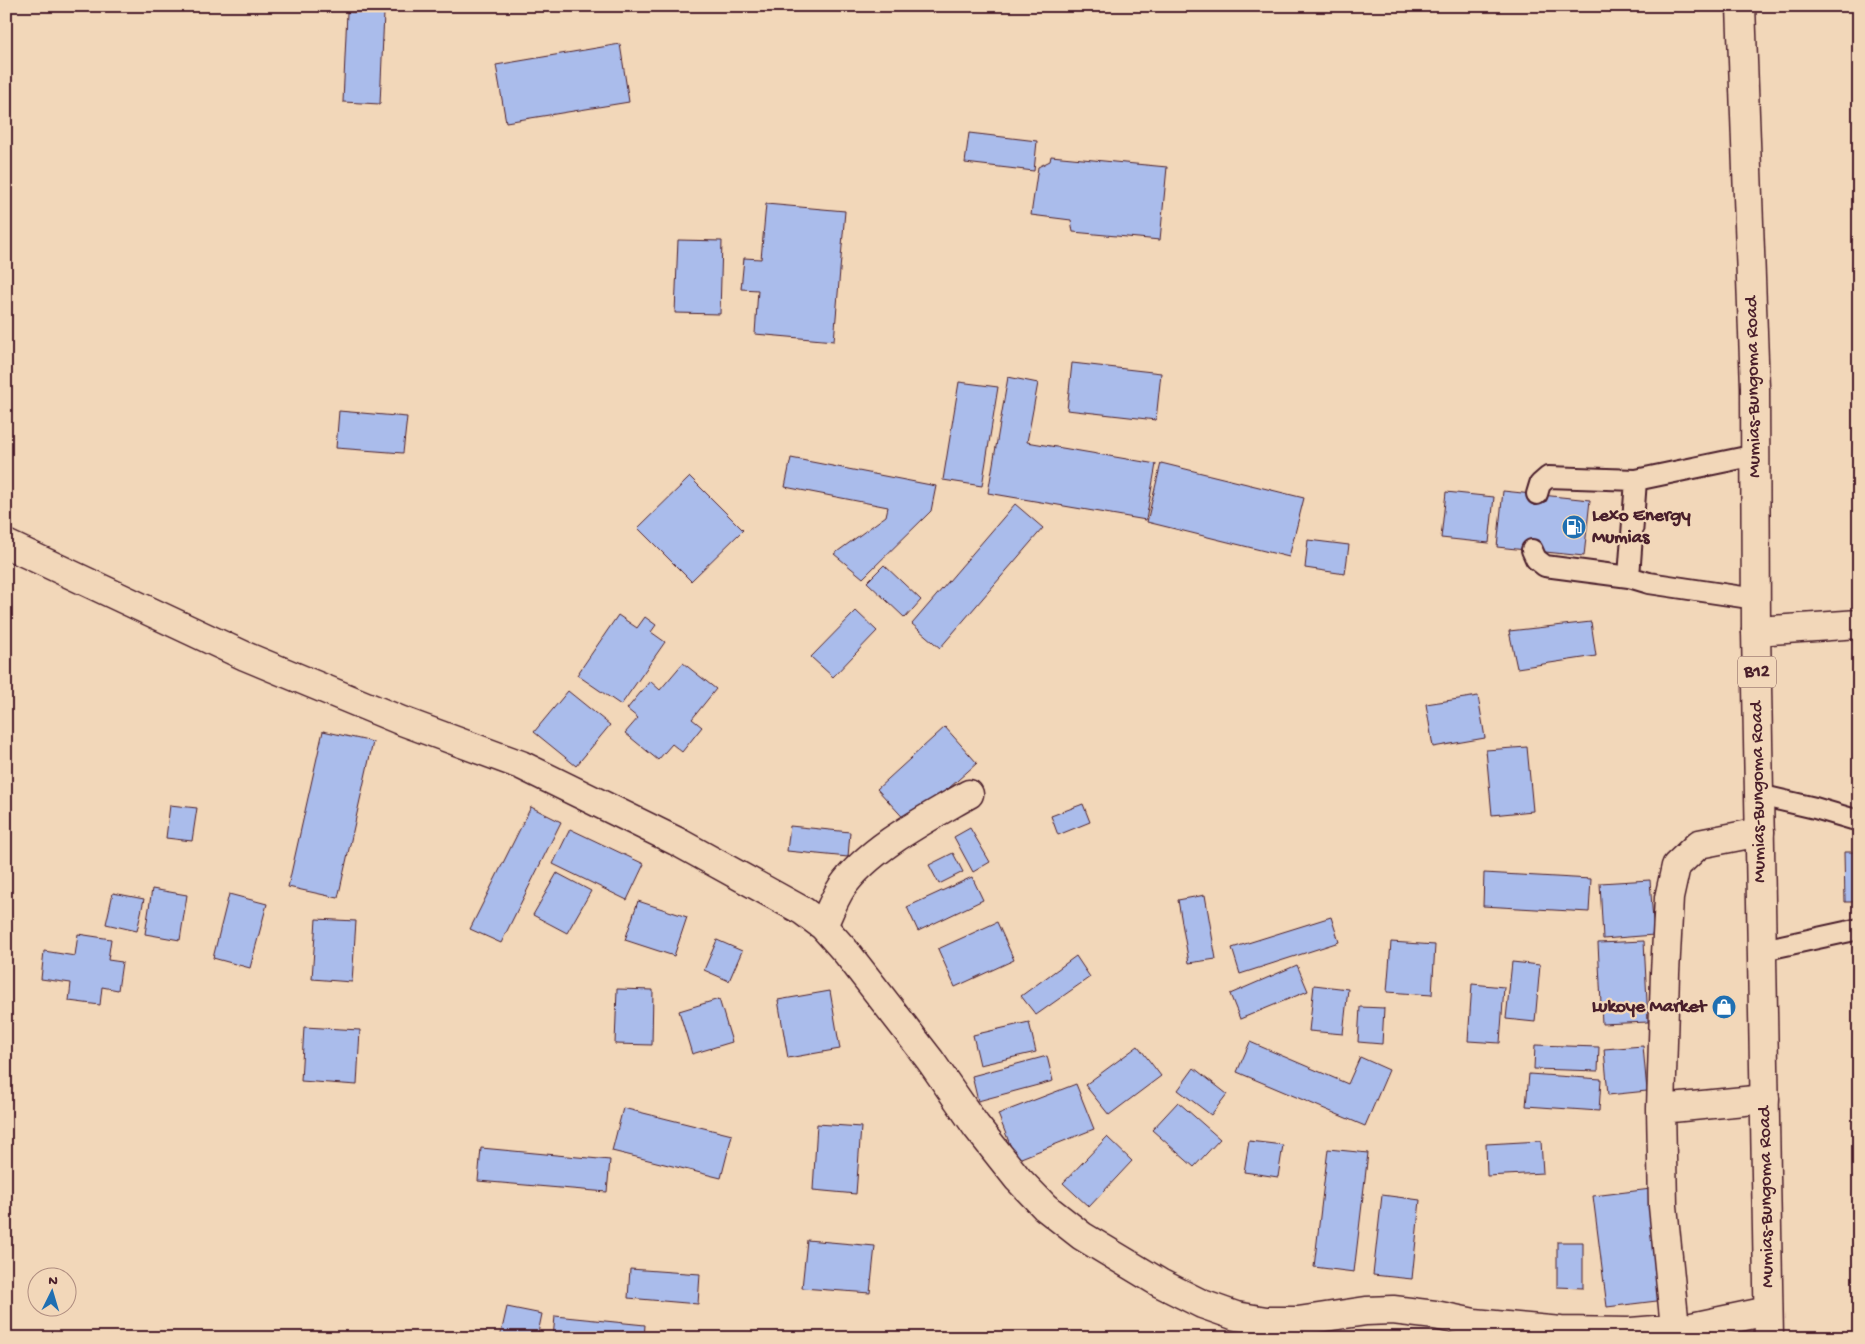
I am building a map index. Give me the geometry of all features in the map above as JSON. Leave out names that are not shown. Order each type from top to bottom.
[{"type":"main road","name":"Mumias-Bungoma Road","points":[[1741,6],[1756,455],[1756,631],[1768,1338]]},
{"type":"main road","points":[[6,544],[245,656],[402,721],[521,765],[676,841],[803,911],[823,926],[847,954],[891,1008],[976,1126],[1018,1179],[1045,1207],[1082,1236],[1160,1283],[1202,1304],[1236,1316],[1266,1321],[1298,1321],[1366,1311],[1393,1310],[1435,1315],[1474,1323],[1561,1331],[1675,1333],[1692,1326],[1768,1310]]},
{"type":"main road","points":[[1756,631],[1859,624]]},
{"type":"main road","points":[[823,926],[842,888],[870,857],[898,837],[969,794]]},
{"type":"main road","points":[[1675,1333],[1663,1206],[1661,1109],[1664,972],[1668,907],[1676,866],[1699,844],[1760,832]]},
{"type":"main road","points":[[1661,1109],[1765,1099]]},
{"type":"lane","points":[[1537,494],[1540,484],[1548,477],[1636,480],[1756,455]]},
{"type":"lane","points":[[1629,577],[1636,480]]},
{"type":"lane","points":[[1532,550],[1536,559],[1545,566],[1629,577],[1649,583],[1756,599]]},
{"type":"lane","points":[[1759,795],[1815,808],[1859,821]]},
{"type":"lane","points":[[1762,950],[1859,929]]},
{"type":"building","points":[[347,12],[384,13],[380,104],[343,102]]},
{"type":"building","points":[[620,44],[629,102],[506,122],[496,65]]},
{"type":"building","points":[[969,133],[1037,141],[1034,171],[965,163]]},
{"type":"building","points":[[1051,156],[1167,167],[1160,240],[1073,232],[1071,220],[1031,215],[1038,167],[1050,161]]},
{"type":"building","points":[[766,204],[845,211],[834,341],[755,334],[758,290],[741,289],[744,258],[761,259]]},
{"type":"building","points":[[678,240],[722,241],[720,314],[675,313]]},
{"type":"building","points":[[1072,363],[1161,373],[1156,420],[1067,410]]},
{"type":"building","points":[[1008,377],[1038,383],[1027,442],[1156,464],[1146,520],[988,493]]},
{"type":"building","points":[[959,382],[998,387],[982,486],[943,480]]},
{"type":"building","points":[[339,411],[407,417],[403,453],[336,448]]},
{"type":"building","points":[[791,458],[936,486],[931,511],[863,578],[834,554],[886,516],[888,507],[785,487]]},
{"type":"building","points":[[1161,463],[1304,498],[1289,557],[1147,522]]},
{"type":"building","points":[[690,477],[743,530],[691,581],[638,528]]},
{"type":"building","points":[[1503,491],[1590,500],[1584,556],[1497,547]]},
{"type":"building","points":[[1446,492],[1494,497],[1489,543],[1441,538]]},
{"type":"building","points":[[1015,504],[1043,528],[940,648],[912,624]]},
{"type":"building","points":[[1308,540],[1349,545],[1345,574],[1305,568]]},
{"type":"building","points":[[884,565],[921,600],[905,618],[867,582]]},
{"type":"building","points":[[856,611],[877,631],[833,677],[811,657]]},
{"type":"building","points":[[618,615],[637,628],[645,617],[656,625],[651,632],[665,642],[621,705],[577,675]]},
{"type":"building","points":[[1591,622],[1596,656],[1517,668],[1509,631]]},
{"type":"building","points":[[683,663],[716,689],[692,719],[702,727],[682,752],[672,744],[658,760],[625,733],[638,718],[627,709],[650,681],[660,690]]},
{"type":"building","points":[[568,691],[610,725],[576,766],[534,732]]},
{"type":"building","points":[[1478,696],[1485,738],[1433,747],[1426,704]]},
{"type":"building","points":[[945,727],[977,763],[909,824],[877,789]]},
{"type":"building","points":[[323,731],[373,742],[338,898],[288,887]]},
{"type":"building","points":[[1527,747],[1533,811],[1492,815],[1486,750]]},
{"type":"building","points":[[1083,804],[1090,822],[1058,835],[1051,816]]},
{"type":"building","points":[[170,805],[197,808],[192,841],[166,838]]},
{"type":"building","points":[[531,807],[561,822],[501,943],[470,929]]},
{"type":"building","points":[[790,826],[850,832],[848,857],[787,851]]},
{"type":"building","points":[[970,828],[990,862],[973,872],[954,837]]},
{"type":"building","points":[[570,829],[644,864],[627,900],[553,864]]},
{"type":"building","points":[[1844,852],[1859,852],[1859,902],[1845,902]]},
{"type":"building","points":[[953,853],[963,872],[939,884],[929,865]]},
{"type":"building","points":[[557,873],[591,891],[567,933],[533,915]]},
{"type":"building","points":[[1484,873],[1591,879],[1589,912],[1483,906]]},
{"type":"building","points":[[972,877],[983,900],[918,931],[907,907]]},
{"type":"building","points":[[1650,880],[1654,935],[1603,939],[1600,883]]},
{"type":"building","points":[[152,889],[187,895],[180,940],[145,934]]},
{"type":"building","points":[[113,893],[144,899],[137,931],[106,924]]},
{"type":"building","points":[[229,894],[267,904],[250,968],[213,958]]},
{"type":"building","points":[[1205,895],[1216,959],[1189,963],[1178,900]]},
{"type":"building","points":[[638,901],[687,917],[674,956],[625,940]]},
{"type":"building","points":[[1331,917],[1339,942],[1240,974],[1232,948]]},
{"type":"building","points":[[316,919],[356,921],[352,982],[312,979]]},
{"type":"building","points":[[997,922],[1014,960],[955,987],[938,949]]},
{"type":"building","points":[[78,934],[111,939],[108,960],[122,962],[118,990],[102,987],[100,1005],[69,1001],[71,983],[41,979],[44,951],[75,956]]},
{"type":"building","points":[[717,940],[742,951],[729,981],[704,970]]},
{"type":"building","points":[[1644,941],[1648,1022],[1602,1024],[1598,943]]},
{"type":"building","points":[[1391,942],[1435,945],[1432,995],[1387,992]]},
{"type":"building","points":[[1076,956],[1090,977],[1036,1015],[1021,996]]},
{"type":"building","points":[[1512,962],[1540,965],[1535,1022],[1506,1019]]},
{"type":"building","points":[[1297,965],[1308,991],[1240,1019],[1230,994]]},
{"type":"building","points":[[1472,984],[1504,987],[1500,1043],[1468,1041]]},
{"type":"building","points":[[1314,985],[1348,989],[1343,1034],[1309,1031]]},
{"type":"building","points":[[617,989],[653,990],[652,1045],[615,1044]]},
{"type":"building","points":[[830,991],[840,1049],[788,1058],[778,1000]]},
{"type":"building","points":[[719,999],[732,1042],[692,1054],[679,1011]]},
{"type":"building","points":[[1360,1007],[1384,1008],[1382,1044],[1358,1042]]},
{"type":"building","points":[[1029,1022],[1036,1052],[980,1065],[973,1035]]},
{"type":"building","points":[[304,1027],[360,1030],[357,1085],[301,1081]]},
{"type":"building","points":[[1250,1042],[1348,1084],[1360,1057],[1389,1070],[1365,1126],[1237,1072]]},
{"type":"building","points":[[1535,1045],[1599,1047],[1598,1071],[1534,1069]]},
{"type":"building","points":[[1138,1046],[1161,1076],[1109,1115],[1085,1085]]},
{"type":"building","points":[[1643,1046],[1647,1091],[1608,1095],[1604,1049]]},
{"type":"building","points":[[1047,1056],[1053,1081],[978,1101],[972,1076]]},
{"type":"building","points":[[1194,1068],[1227,1094],[1211,1115],[1178,1090]]},
{"type":"building","points":[[1529,1074],[1601,1079],[1599,1111],[1526,1106]]},
{"type":"building","points":[[1076,1084],[1094,1129],[1016,1160],[998,1114]]},
{"type":"building","points":[[1178,1102],[1220,1139],[1194,1167],[1152,1130]]},
{"type":"building","points":[[623,1108],[732,1135],[721,1178],[612,1151]]},
{"type":"building","points":[[817,1124],[861,1127],[856,1194],[813,1190]]},
{"type":"building","points":[[1107,1137],[1132,1161],[1089,1207],[1063,1183]]},
{"type":"building","points":[[1249,1141],[1283,1145],[1278,1177],[1244,1172]]},
{"type":"building","points":[[1541,1141],[1543,1173],[1487,1176],[1486,1144]]},
{"type":"building","points":[[481,1148],[610,1160],[607,1192],[478,1181]]},
{"type":"building","points":[[1328,1149],[1368,1153],[1354,1272],[1314,1267]]},
{"type":"building","points":[[1651,1189],[1665,1300],[1607,1307],[1593,1196]]},
{"type":"building","points":[[1382,1195],[1420,1200],[1412,1279],[1373,1275]]},
{"type":"building","points":[[807,1240],[875,1246],[870,1293],[802,1288]]},
{"type":"building","points":[[1557,1242],[1583,1242],[1583,1288],[1557,1287]]},
{"type":"building","points":[[630,1269],[700,1274],[698,1304],[628,1298]]},
{"type":"building","points":[[507,1307],[542,1314],[537,1338],[500,1338]]},
{"type":"building","points":[[555,1316],[645,1325],[644,1338],[553,1338]]},
{"type":"place","name":"Lexo Energy Mumias","points":[[1574,527]]},
{"type":"place","name":"Lukoye Market","points":[[1724,1007]]}]
